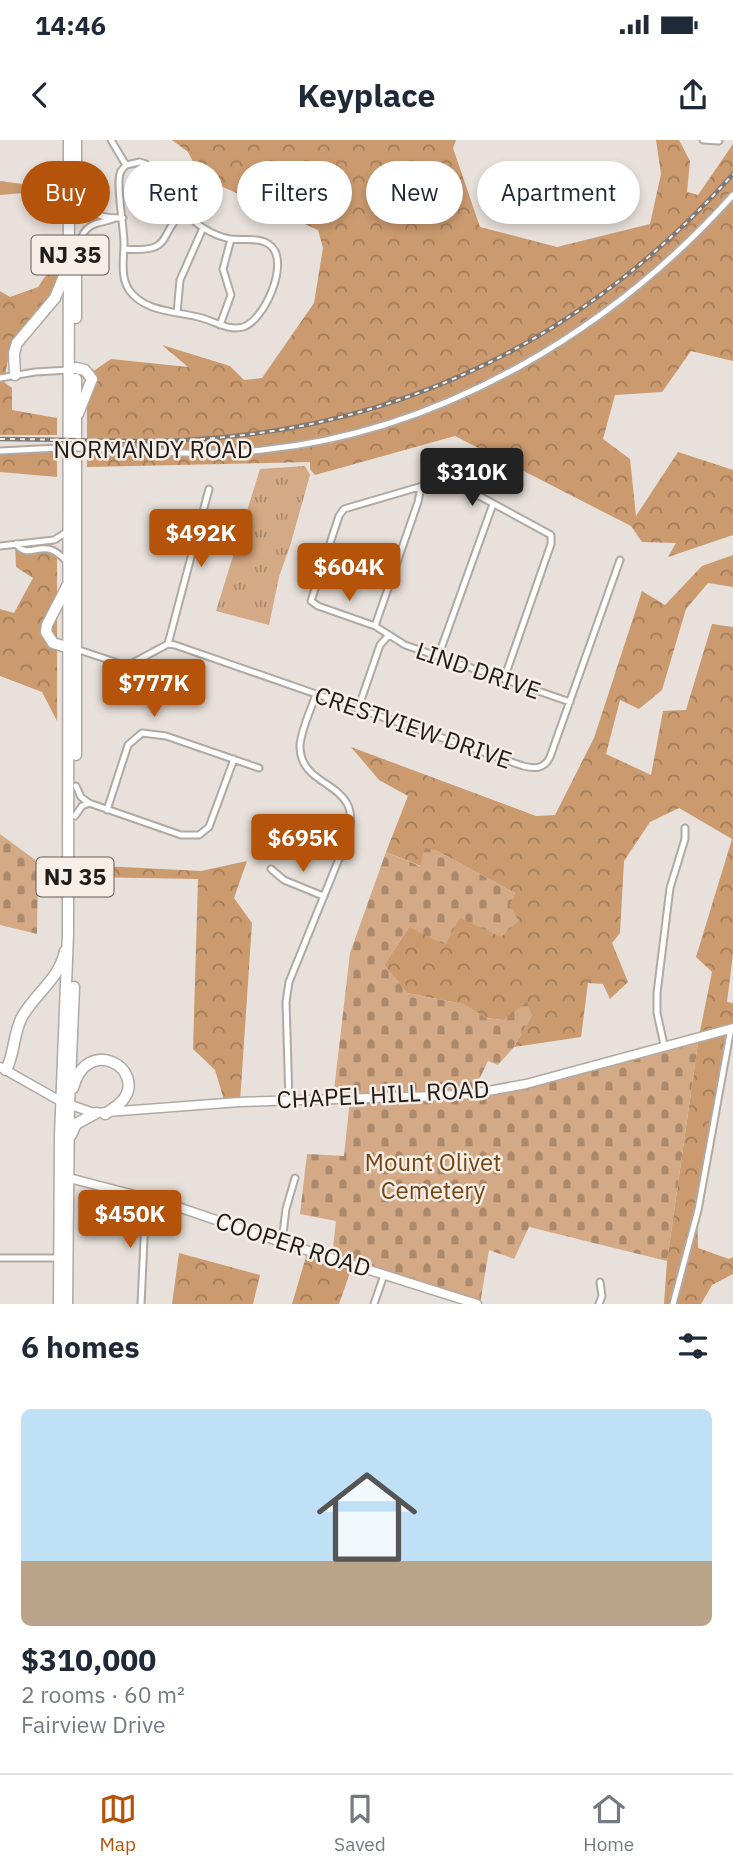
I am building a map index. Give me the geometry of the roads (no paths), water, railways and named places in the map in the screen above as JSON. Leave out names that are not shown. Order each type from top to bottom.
[{"type":"highway","name":"NJ 35","points":[[59,1304],[65,1104],[75,425],[69,253],[69,140]]},
{"type":"highway","name":"NJ 35","points":[[76,140],[76,161]]},
{"type":"highway","name":"NJ 35","points":[[67,1304],[69,1139],[65,1104],[74,982],[75,786],[73,649],[67,585],[67,532],[76,224]]},
{"type":"highway","points":[[15,375],[14,353],[17,343],[59,291],[66,274],[69,253]]},
{"type":"highway","points":[[73,369],[85,370],[92,379],[75,425]]},
{"type":"highway","points":[[67,585],[46,628],[50,642],[73,649]]},
{"type":"highway","points":[[3,1069],[13,1054],[18,1025],[29,1006],[58,970],[64,957],[68,934]]},
{"type":"highway","points":[[65,1104],[80,1069],[95,1060],[108,1060],[124,1072],[128,1089],[123,1100],[76,1124],[69,1139]]},
{"type":"street","points":[[111,140],[124,162]]},
{"type":"street","points":[[703,140],[719,141]]},
{"type":"street","points":[[124,169],[119,178],[124,278],[132,294],[154,307],[220,325],[237,328],[256,320],[263,310],[279,269],[278,256],[270,245],[257,240],[231,239],[199,224]]},
{"type":"street","name":"NORMANDY ROAD","points":[[0,452],[58,448],[184,454],[261,450],[353,434],[430,408],[510,371],[598,316],[664,264],[733,195]]},
{"type":"street","points":[[76,265],[80,241],[86,230],[94,224],[123,218]]},
{"type":"street","points":[[124,249],[146,251],[156,247],[174,224]]},
{"type":"street","points":[[177,313],[180,280],[203,228]]},
{"type":"street","points":[[220,325],[230,295],[223,264],[231,239]]},
{"type":"street","points":[[0,378],[73,369]]},
{"type":"street","points":[[421,486],[418,502],[374,626],[318,606],[312,601],[339,516],[344,509],[421,486],[438,481],[447,481],[551,535],[551,544],[504,679]]},
{"type":"street","points":[[73,649],[127,666],[168,644],[209,489]]},
{"type":"street","points":[[438,657],[493,504]]},
{"type":"street","points":[[0,546],[54,540],[67,532]]},
{"type":"street","points":[[16,544],[19,549],[27,551],[45,547],[53,549],[67,562]]},
{"type":"street","name":"CRESTVIEW DRIVE","points":[[168,644],[535,768],[542,767],[548,761],[620,559]]},
{"type":"street","name":"LIND DRIVE","points":[[374,626],[405,645],[570,702]]},
{"type":"street","points":[[358,709],[380,645],[388,635]]},
{"type":"street","points":[[289,1100],[288,987],[347,839],[351,817],[343,796],[315,777],[302,757],[302,738],[316,694]]},
{"type":"street","points":[[107,810],[128,745],[142,733],[166,736],[260,768]]},
{"type":"street","points":[[75,786],[81,797],[89,803],[181,835],[200,835],[209,827],[234,759]]},
{"type":"street","points":[[75,816],[82,806],[89,803]]},
{"type":"street","points":[[664,1045],[657,1013],[657,993],[670,888],[685,839],[685,828]]},
{"type":"street","points":[[271,869],[281,878],[323,896]]},
{"type":"street","points":[[673,1304],[698,1210],[732,1028]]},
{"type":"street","name":"CHAPEL HILL ROAD","points":[[3,1069],[65,1104],[101,1113],[289,1100],[472,1094],[526,1084],[732,1028]]},
{"type":"street","name":"COOPER ROAD","points":[[69,1178],[146,1197],[477,1304]]},
{"type":"street","points":[[282,1242],[286,1209],[295,1178]]},
{"type":"street","points":[[141,1304],[146,1197]]},
{"type":"street","points":[[0,1258],[59,1258]]},
{"type":"street","points":[[374,1304],[384,1275]]},
{"type":"street","points":[[599,1304],[602,1296],[600,1282]]},
{"type":"railway","points":[[0,439],[163,441],[266,432],[343,417],[416,394],[487,364],[554,326],[617,282],[677,231],[733,174]]},
{"type":"park label","name":"Mount Olivet Cemetery","points":[[433,1177]]}]
